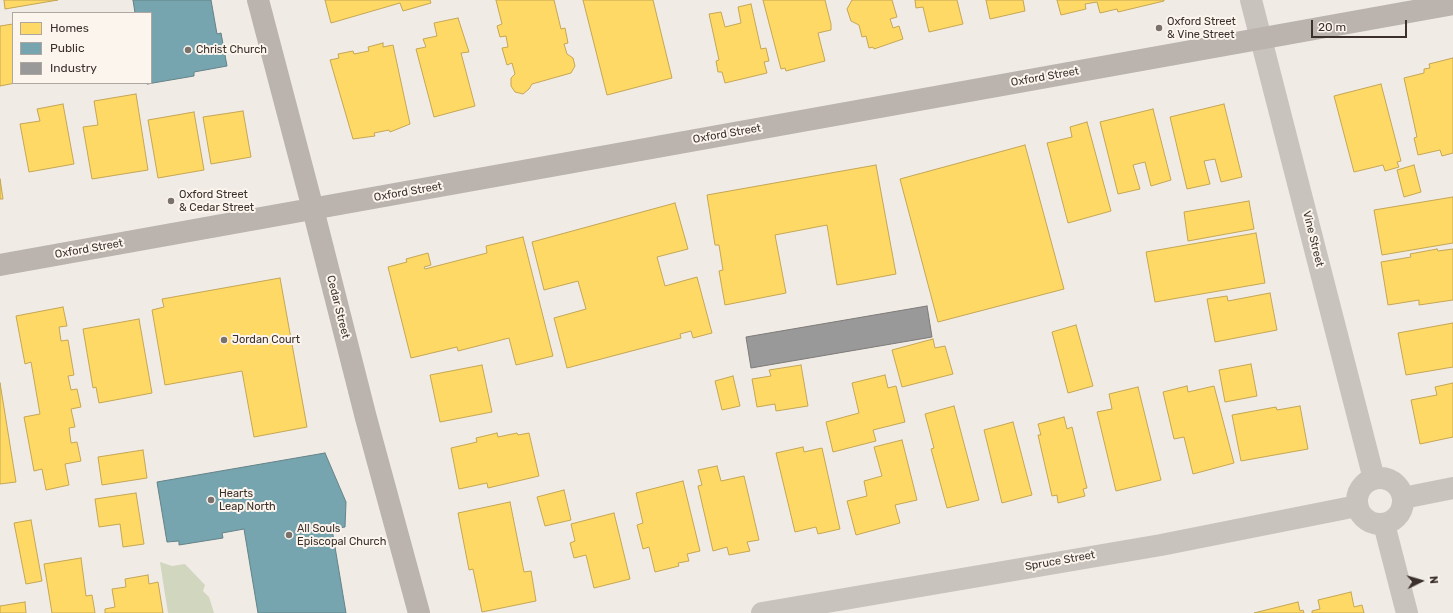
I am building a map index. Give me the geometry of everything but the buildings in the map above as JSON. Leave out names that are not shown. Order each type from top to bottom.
[{"type":"street","name":"Cedar Street","points":[[258,0],[418,613]]},
{"type":"street","name":"Vine Street","points":[[1251,0],[1374,479]]},
{"type":"street","name":"Oxford Street","points":[[0,265],[1453,4]]},
{"type":"street","points":[[1382,478],[1389,480],[1400,490],[1403,498],[1401,511],[1391,522],[1384,524],[1370,522],[1364,518],[1357,506],[1359,492],[1367,482],[1374,479],[1382,478]]},
{"type":"street","points":[[1403,498],[1453,488]]},
{"type":"street","name":"Spruce Street","points":[[762,613],[1161,545],[1357,506]]},
{"type":"street","points":[[1384,524],[1407,613]]},
{"type":"green space","points":[[160,562],[172,566],[185,564],[205,585],[203,591],[209,597],[214,613],[168,613]]},
{"type":"place","name":"Oxford Street & Vine Street","points":[[1159,28]]},
{"type":"place","name":"Christ Church","points":[[188,50]]},
{"type":"place","name":"Oxford Street & Cedar Street","points":[[171,201]]},
{"type":"place","name":"Jordan Court","points":[[224,340]]},
{"type":"place","name":"Hearts Leap North","points":[[211,500]]},
{"type":"place","name":"All Souls Episcopal Church","points":[[289,535]]}]
